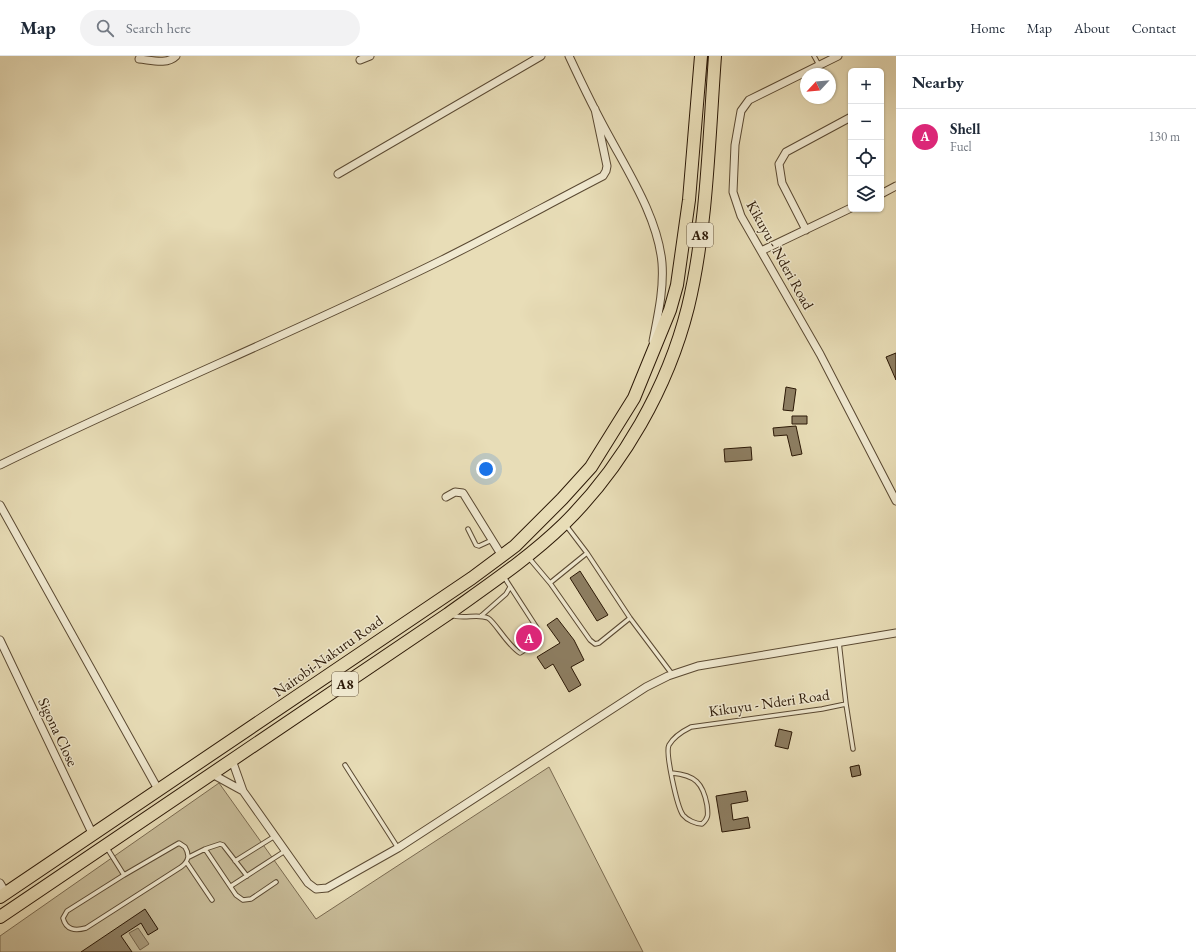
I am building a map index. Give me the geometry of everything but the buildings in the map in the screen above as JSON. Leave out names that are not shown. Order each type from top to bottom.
[{"type":"highway","name":"A8","points":[[634,398],[670,310],[677,285],[688,207],[701,56]]},
{"type":"highway","name":"A8","points":[[0,917],[448,614],[502,575],[564,524],[605,477],[625,448],[649,407],[673,354],[688,306],[701,232],[715,56]]},
{"type":"highway","name":"Nairobi-Nakuru Road","points":[[2,891],[93,835],[159,791],[502,556],[546,516],[591,467],[634,398]]},
{"type":"street","points":[[139,59],[163,61],[171,60],[176,56]]},
{"type":"street","points":[[360,60],[370,56]]},
{"type":"street","points":[[338,174],[541,56]]},
{"type":"street","points":[[569,56],[634,183],[655,232],[662,262],[659,310],[651,350],[634,398]]},
{"type":"street","name":"Kikuyu - Nderi Road","points":[[838,56],[749,100],[741,111],[735,145],[733,192],[741,216],[820,354],[896,501]]},
{"type":"street","points":[[0,465],[79,426],[266,342],[442,260],[603,176],[607,166],[595,109]]},
{"type":"street","points":[[806,230],[782,183],[779,164],[786,152],[848,119]]},
{"type":"street","points":[[884,192],[896,186]]},
{"type":"street","points":[[761,252],[848,209]]},
{"type":"street","points":[[446,497],[455,492],[463,493],[502,556]]},
{"type":"street","points":[[0,505],[159,791]]},
{"type":"street","points":[[232,760],[243,791],[308,882],[319,890],[326,888],[398,848],[646,687],[672,674],[720,661],[896,633]]},
{"type":"street","name":"Sigona Close","points":[[0,640],[93,835]]},
{"type":"street","points":[[212,774],[243,791]]},
{"type":"lane","points":[[814,56],[819,65]]},
{"type":"lane","points":[[564,524],[587,553],[630,618],[672,674]]},
{"type":"lane","points":[[468,529],[476,545],[479,546],[492,540]]},
{"type":"lane","points":[[550,583],[587,553]]},
{"type":"lane","points":[[527,555],[550,583],[590,640],[595,644],[599,643],[630,618]]},
{"type":"lane","points":[[448,614],[459,619],[481,616],[490,619],[506,642],[520,653],[537,642],[540,638],[538,628],[502,575]]},
{"type":"lane","points":[[481,616],[506,594],[510,587]]},
{"type":"lane","name":"Kikuyu - Nderi Road","points":[[672,772],[681,773],[700,784],[704,791],[708,814],[707,820],[702,824],[698,824],[682,814],[672,772],[668,754],[669,745],[681,732],[691,727],[822,709],[846,704],[839,642]]},
{"type":"lane","points":[[846,704],[853,749]]},
{"type":"lane","points":[[345,765],[398,848]]},
{"type":"lane","points":[[235,861],[275,836]]},
{"type":"lane","points":[[189,857],[185,847],[179,843],[67,911],[63,918],[66,926],[70,929],[79,930],[86,928],[186,863],[189,857],[220,844],[223,845],[247,876]]},
{"type":"lane","points":[[106,846],[124,875]]},
{"type":"lane","points":[[206,849],[236,895],[246,900],[276,882]]},
{"type":"lane","points":[[231,886],[285,851]]},
{"type":"lane","points":[[186,863],[212,900]]},
{"type":"shaded area","points":[[549,767],[643,952],[0,952],[0,936],[219,783],[316,919]]},
{"type":"shaded area","points":[[138,928],[149,944],[140,950],[129,933]]},
{"type":"place","name":"Shell","points":[[529,638]]}]
